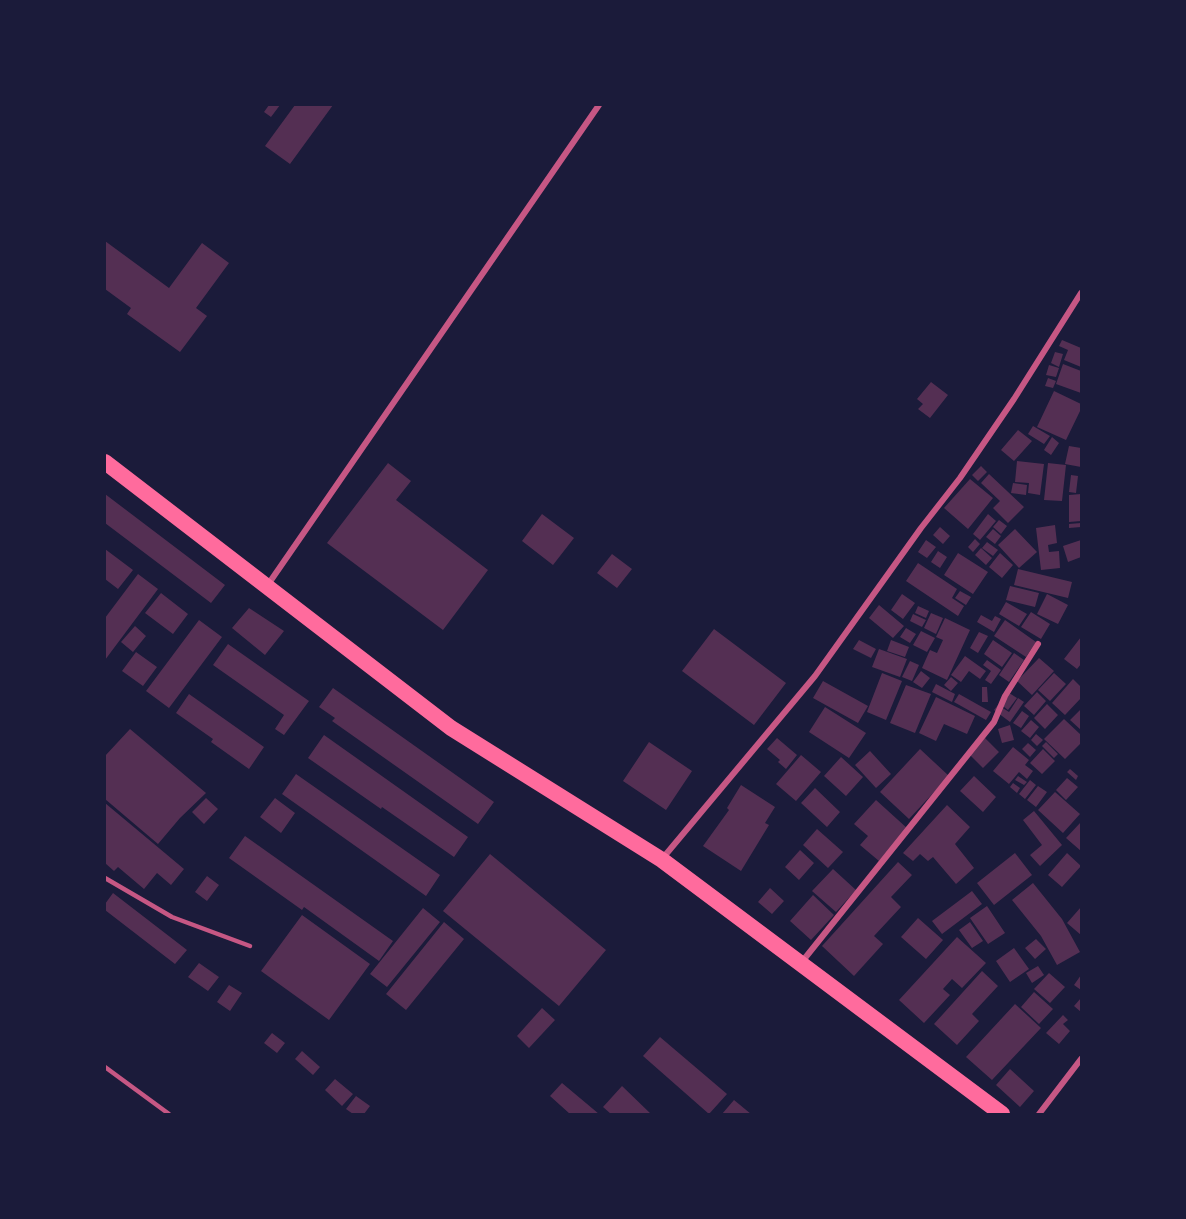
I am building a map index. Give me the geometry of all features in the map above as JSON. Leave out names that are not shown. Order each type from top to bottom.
[{"type":"highway","points":[[105,462],[451,728],[662,860],[1002,1114]]},
{"type":"street","points":[[267,586],[599,105]]},
{"type":"street","points":[[662,860],[815,676],[921,528],[960,478],[1081,294]]},
{"type":"street","points":[[801,964],[994,722],[1005,696],[1038,644]]},
{"type":"street","points":[[1039,1114],[1081,1059]]},
{"type":"lane","points":[[105,878],[172,917],[250,946]]},
{"type":"lane","points":[[105,1067],[169,1114]]},
{"type":"building","points":[[269,105],[280,105],[271,117],[264,112]]},
{"type":"building","points":[[295,105],[333,105],[290,164],[265,146]]},
{"type":"building","points":[[105,241],[169,288],[202,243],[229,263],[196,308],[207,316],[180,352],[127,314],[131,308],[105,289]]},
{"type":"building","points":[[1062,340],[1081,348],[1081,367],[1064,360],[1068,350],[1059,346]]},
{"type":"building","points":[[1055,352],[1063,354],[1059,367],[1051,363]]},
{"type":"building","points":[[1063,364],[1081,371],[1081,393],[1056,384]]},
{"type":"building","points":[[1049,365],[1059,368],[1056,377],[1046,375]]},
{"type":"building","points":[[1048,378],[1056,381],[1053,388],[1045,386]]},
{"type":"building","points":[[931,382],[948,395],[930,418],[918,409],[923,404],[917,399]]},
{"type":"building","points":[[1054,391],[1081,404],[1081,409],[1066,440],[1037,427]]},
{"type":"building","points":[[1033,426],[1050,436],[1044,444],[1028,434]]},
{"type":"building","points":[[1018,430],[1032,441],[1014,461],[1001,450]]},
{"type":"building","points":[[1052,437],[1059,443],[1051,455],[1044,450]]},
{"type":"building","points":[[1069,446],[1081,448],[1081,467],[1065,464]]},
{"type":"building","points":[[1017,461],[1044,464],[1040,495],[1028,493],[1029,483],[1015,482]]},
{"type":"building","points":[[388,463],[411,481],[396,500],[488,570],[443,630],[327,543]]},
{"type":"building","points":[[1048,463],[1066,465],[1062,501],[1044,500]]},
{"type":"building","points":[[981,466],[987,472],[978,481],[972,475]]},
{"type":"building","points":[[989,474],[1024,507],[1008,523],[993,508],[1000,501],[981,483]]},
{"type":"building","points":[[1071,475],[1078,476],[1076,493],[1069,492]]},
{"type":"building","points":[[970,479],[993,498],[968,529],[944,508]]},
{"type":"building","points":[[1013,483],[1027,485],[1026,495],[1011,493]]},
{"type":"building","points":[[105,494],[225,585],[211,603],[105,523]]},
{"type":"building","points":[[1081,494],[1081,521],[1069,522],[1069,495]]},
{"type":"building","points":[[542,514],[574,538],[553,565],[522,541]]},
{"type":"building","points":[[988,514],[996,521],[980,540],[973,534]]},
{"type":"building","points":[[999,520],[1007,526],[1001,534],[993,527]]},
{"type":"building","points":[[1081,523],[1081,527],[1069,528],[1069,524]]},
{"type":"building","points":[[1055,525],[1057,543],[1048,545],[1049,552],[1059,551],[1060,568],[1041,570],[1036,528]]},
{"type":"building","points":[[940,527],[950,536],[943,544],[933,535]]},
{"type":"building","points":[[993,529],[1001,536],[995,544],[986,537]]},
{"type":"building","points":[[1015,529],[1037,552],[1019,568],[998,545]]},
{"type":"building","points":[[975,539],[980,544],[973,552],[968,547]]},
{"type":"building","points":[[926,540],[936,547],[927,558],[918,552]]},
{"type":"building","points":[[1081,540],[1081,557],[1068,562],[1063,546]]},
{"type":"building","points":[[987,542],[998,550],[993,556],[982,548]]},
{"type":"building","points":[[981,548],[992,558],[986,565],[975,555]]},
{"type":"building","points":[[105,549],[133,570],[118,589],[105,579]]},
{"type":"building","points":[[938,551],[947,557],[940,568],[931,562]]},
{"type":"building","points":[[958,553],[988,572],[973,594],[944,575]]},
{"type":"building","points":[[1000,553],[1013,565],[1002,578],[989,567]]},
{"type":"building","points":[[612,554],[632,569],[617,588],[597,573]]},
{"type":"building","points":[[918,563],[957,589],[952,598],[964,606],[958,616],[906,581]]},
{"type":"building","points":[[1018,569],[1072,582],[1068,598],[1014,585]]},
{"type":"building","points":[[138,574],[158,589],[105,660],[105,618]]},
{"type":"building","points":[[1010,586],[1039,593],[1035,607],[1006,600]]},
{"type":"building","points":[[960,591],[971,597],[966,605],[955,598]]},
{"type":"building","points":[[161,593],[188,614],[173,634],[145,613]]},
{"type":"building","points":[[902,594],[915,603],[903,619],[891,610]]},
{"type":"building","points":[[1047,594],[1068,605],[1058,624],[1037,614]]},
{"type":"building","points":[[1006,602],[1027,614],[1019,626],[999,614]]},
{"type":"building","points":[[879,605],[904,626],[893,638],[869,618]]},
{"type":"building","points":[[918,606],[929,611],[926,618],[915,613]]},
{"type":"building","points":[[249,608],[284,631],[265,655],[232,628]]},
{"type":"building","points":[[1031,612],[1050,624],[1041,639],[1021,627]]},
{"type":"building","points":[[931,613],[943,618],[936,634],[924,628]]},
{"type":"building","points":[[913,614],[926,620],[922,627],[910,621]]},
{"type":"building","points":[[981,615],[992,621],[995,616],[1001,619],[994,632],[977,622]]},
{"type":"building","points":[[945,618],[970,630],[947,680],[922,668],[930,650],[937,653],[943,640],[936,637]]},
{"type":"building","points":[[199,620],[222,637],[169,708],[146,691]]},
{"type":"building","points":[[1005,620],[1036,642],[1026,657],[994,636]]},
{"type":"building","points":[[135,626],[146,636],[133,652],[121,642]]},
{"type":"building","points":[[906,628],[916,634],[910,643],[900,637]]},
{"type":"building","points":[[714,629],[786,683],[754,725],[682,671]]},
{"type":"building","points":[[921,631],[935,638],[927,652],[913,645]]},
{"type":"building","points":[[979,632],[988,636],[978,653],[970,648]]},
{"type":"building","points":[[1081,637],[1081,664],[1077,669],[1064,659]]},
{"type":"building","points":[[859,640],[876,649],[871,658],[853,649]]},
{"type":"building","points":[[891,640],[909,647],[905,657],[887,651]]},
{"type":"building","points":[[993,640],[1012,653],[1002,667],[984,654]]},
{"type":"building","points":[[228,644],[309,701],[284,735],[275,729],[284,715],[213,665]]},
{"type":"building","points":[[879,649],[907,659],[900,677],[872,667]]},
{"type":"building","points":[[136,652],[157,667],[143,686],[122,671]]},
{"type":"building","points":[[1014,653],[1024,660],[1009,682],[999,675]]},
{"type":"building","points":[[965,656],[986,671],[980,679],[969,671],[961,682],[951,675]]},
{"type":"building","points":[[1039,658],[1054,671],[1032,695],[1017,681]]},
{"type":"building","points":[[987,660],[1001,670],[991,684],[985,680],[991,671],[983,665]]},
{"type":"building","points":[[910,661],[919,665],[912,681],[902,677]]},
{"type":"building","points":[[921,671],[930,678],[922,688],[913,682]]},
{"type":"building","points":[[882,673],[902,681],[886,720],[867,712]]},
{"type":"building","points":[[1054,673],[1066,684],[1050,701],[1038,690]]},
{"type":"building","points":[[951,677],[958,683],[951,691],[944,685]]},
{"type":"building","points":[[1073,679],[1081,687],[1081,698],[1065,715],[1052,703]]},
{"type":"building","points":[[823,681],[868,706],[858,723],[813,698]]},
{"type":"building","points":[[936,684],[955,694],[952,702],[932,692]]},
{"type":"building","points":[[906,685],[931,694],[915,733],[890,723]]},
{"type":"building","points":[[982,687],[987,687],[988,702],[982,702]]},
{"type":"building","points":[[333,688],[494,802],[478,824],[332,721],[335,718],[319,707]]},
{"type":"building","points":[[1006,691],[1017,698],[1008,710],[999,703]]},
{"type":"building","points":[[1037,692],[1046,701],[1034,715],[1024,706]]},
{"type":"building","points":[[189,694],[264,747],[249,769],[211,742],[213,739],[176,713]]},
{"type":"building","points":[[959,694],[991,712],[986,720],[954,702]]},
{"type":"building","points":[[936,697],[975,716],[967,734],[944,724],[936,741],[919,733]]},
{"type":"building","points":[[1018,698],[1024,702],[1010,722],[994,710],[998,705],[1009,712]]},
{"type":"building","points":[[1047,704],[1058,715],[1045,729],[1034,718]]},
{"type":"building","points":[[825,707],[866,733],[849,758],[809,732]]},
{"type":"building","points":[[1081,709],[1081,730],[1070,720]]},
{"type":"building","points":[[1022,711],[1029,716],[1021,728],[1013,723]]},
{"type":"building","points":[[1064,719],[1081,735],[1081,743],[1065,759],[1044,739]]},
{"type":"building","points":[[1031,720],[1039,727],[1030,738],[1021,731]]},
{"type":"building","points":[[1010,725],[1014,740],[1002,743],[998,729]]},
{"type":"building","points":[[130,729],[206,793],[158,844],[105,799],[105,756]]},
{"type":"building","points":[[1036,734],[1043,740],[1037,746],[1031,740]]},
{"type":"building","points":[[324,735],[468,837],[454,857],[308,758]]},
{"type":"building","points":[[777,738],[797,755],[786,769],[778,762],[780,760],[767,749]]},
{"type":"building","points":[[985,738],[999,752],[983,768],[969,754]]},
{"type":"building","points":[[649,742],[692,771],[666,810],[623,781]]},
{"type":"building","points":[[1046,742],[1058,754],[1054,758],[1042,746]]},
{"type":"building","points":[[1028,743],[1036,750],[1030,757],[1022,749]]},
{"type":"building","points":[[1013,747],[1029,760],[1025,765],[1033,771],[1027,779],[1019,772],[1009,784],[993,771]]},
{"type":"building","points":[[920,749],[949,776],[909,819],[880,792]]},
{"type":"building","points":[[1043,749],[1055,761],[1042,774],[1030,763]]},
{"type":"building","points":[[870,751],[891,774],[876,788],[855,765]]},
{"type":"building","points":[[801,755],[821,772],[796,801],[776,784]]},
{"type":"building","points":[[841,757],[863,777],[846,796],[824,776]]},
{"type":"building","points":[[1070,769],[1078,776],[1076,780],[1067,772]]},
{"type":"building","points":[[296,774],[440,875],[426,896],[282,794]]},
{"type":"building","points":[[974,776],[996,797],[983,812],[960,791]]},
{"type":"building","points":[[1018,776],[1027,782],[1024,785],[1015,780]]},
{"type":"building","points":[[1067,778],[1078,787],[1066,800],[1056,790]]},
{"type":"building","points":[[1030,780],[1036,785],[1025,799],[1019,794]]},
{"type":"building","points":[[1013,783],[1020,788],[1017,793],[1010,787]]},
{"type":"building","points":[[741,785],[775,807],[765,823],[769,825],[741,871],[703,846],[729,810],[727,808]]},
{"type":"building","points":[[1038,786],[1047,792],[1036,807],[1027,800]]},
{"type":"building","points":[[815,788],[840,812],[827,827],[801,803]]},
{"type":"building","points":[[1055,792],[1080,814],[1063,833],[1038,810]]},
{"type":"building","points":[[206,798],[218,809],[204,824],[192,812]]},
{"type":"building","points":[[275,798],[295,813],[281,833],[260,817]]},
{"type":"building","points":[[876,800],[908,829],[879,861],[860,845],[868,836],[854,824]]},
{"type":"building","points":[[105,803],[184,869],[171,885],[157,873],[144,889],[118,867],[114,871],[105,863]]},
{"type":"building","points":[[947,805],[970,827],[955,844],[974,868],[956,884],[933,857],[928,861],[920,854],[913,861],[903,853]]},
{"type":"building","points":[[1034,811],[1062,845],[1040,866],[1030,855],[1042,845],[1023,820]]},
{"type":"building","points":[[1081,822],[1081,851],[1066,838]]},
{"type":"building","points":[[817,829],[843,852],[828,868],[803,845]]},
{"type":"building","points":[[245,836],[393,941],[379,961],[304,907],[302,910],[229,858]]},
{"type":"building","points":[[800,850],[814,863],[799,880],[785,867]]},
{"type":"building","points":[[1015,853],[1032,875],[994,905],[977,883]]},
{"type":"building","points":[[1067,853],[1081,866],[1062,887],[1048,875]]},
{"type":"building","points":[[490,854],[606,950],[559,1006],[443,911]]},
{"type":"building","points":[[898,862],[912,875],[891,897],[901,907],[874,936],[883,944],[854,976],[822,946]]},
{"type":"building","points":[[833,869],[856,890],[836,912],[812,891]]},
{"type":"building","points":[[207,876],[219,885],[207,901],[195,892]]},
{"type":"building","points":[[1033,883],[1062,919],[1080,952],[1057,965],[1041,936],[1012,900]]},
{"type":"building","points":[[770,888],[784,901],[772,914],[758,902]]},
{"type":"building","points":[[972,891],[982,904],[942,934],[932,921]]},
{"type":"building","points":[[113,893],[187,950],[175,964],[105,910],[105,904]]},
{"type":"building","points":[[813,895],[834,915],[811,940],[790,921]]},
{"type":"building","points":[[987,906],[1005,933],[988,944],[970,918]]},
{"type":"building","points":[[1081,907],[1081,935],[1067,923]]},
{"type":"building","points":[[423,908],[440,922],[387,987],[370,974]]},
{"type":"building","points":[[302,915],[370,964],[329,1020],[261,971]]},
{"type":"building","points":[[918,918],[943,940],[926,959],[901,937]]},
{"type":"building","points":[[444,922],[464,939],[406,1010],[386,994]]},
{"type":"building","points":[[970,922],[983,941],[972,948],[959,930]]},
{"type":"building","points":[[957,937],[986,963],[962,988],[952,979],[943,989],[950,995],[924,1023],[899,1000]]},
{"type":"building","points":[[1036,939],[1046,949],[1035,959],[1025,948]]},
{"type":"building","points":[[1014,948],[1029,969],[1010,982],[996,961]]},
{"type":"building","points":[[199,963],[219,977],[208,991],[188,977]]},
{"type":"building","points":[[1038,966],[1044,975],[1032,983],[1026,973]]},
{"type":"building","points":[[982,971],[998,986],[972,1014],[979,1021],[957,1045],[934,1024]]},
{"type":"building","points":[[1049,973],[1065,987],[1050,1003],[1034,989]]},
{"type":"building","points":[[1081,975],[1081,990],[1074,985]]},
{"type":"building","points":[[229,985],[242,993],[230,1011],[217,1002]]},
{"type":"building","points":[[1034,992],[1053,1009],[1039,1024],[1021,1007]]},
{"type":"building","points":[[1081,998],[1081,1012],[1074,1006]]},
{"type":"building","points":[[1015,1004],[1041,1028],[992,1080],[966,1057]]},
{"type":"building","points":[[542,1008],[555,1020],[529,1048],[517,1036]]},
{"type":"building","points":[[1063,1015],[1068,1020],[1063,1024],[1070,1031],[1059,1044],[1046,1033]]},
{"type":"building","points":[[272,1033],[285,1043],[277,1053],[264,1043]]},
{"type":"building","points":[[660,1037],[727,1094],[709,1114],[643,1056]]},
{"type":"building","points":[[302,1051],[320,1067],[313,1075],[295,1059]]},
{"type":"building","points":[[1010,1069],[1034,1091],[1020,1107],[996,1085]]},
{"type":"building","points":[[335,1079],[353,1094],[342,1106],[325,1090]]},
{"type":"building","points":[[562,1083],[599,1114],[570,1114],[550,1096]]},
{"type":"building","points":[[622,1086],[651,1114],[611,1114],[603,1107]]},
{"type":"building","points":[[356,1096],[370,1106],[364,1114],[353,1114],[346,1109]]},
{"type":"building","points":[[734,1100],[751,1114],[722,1114]]}]
